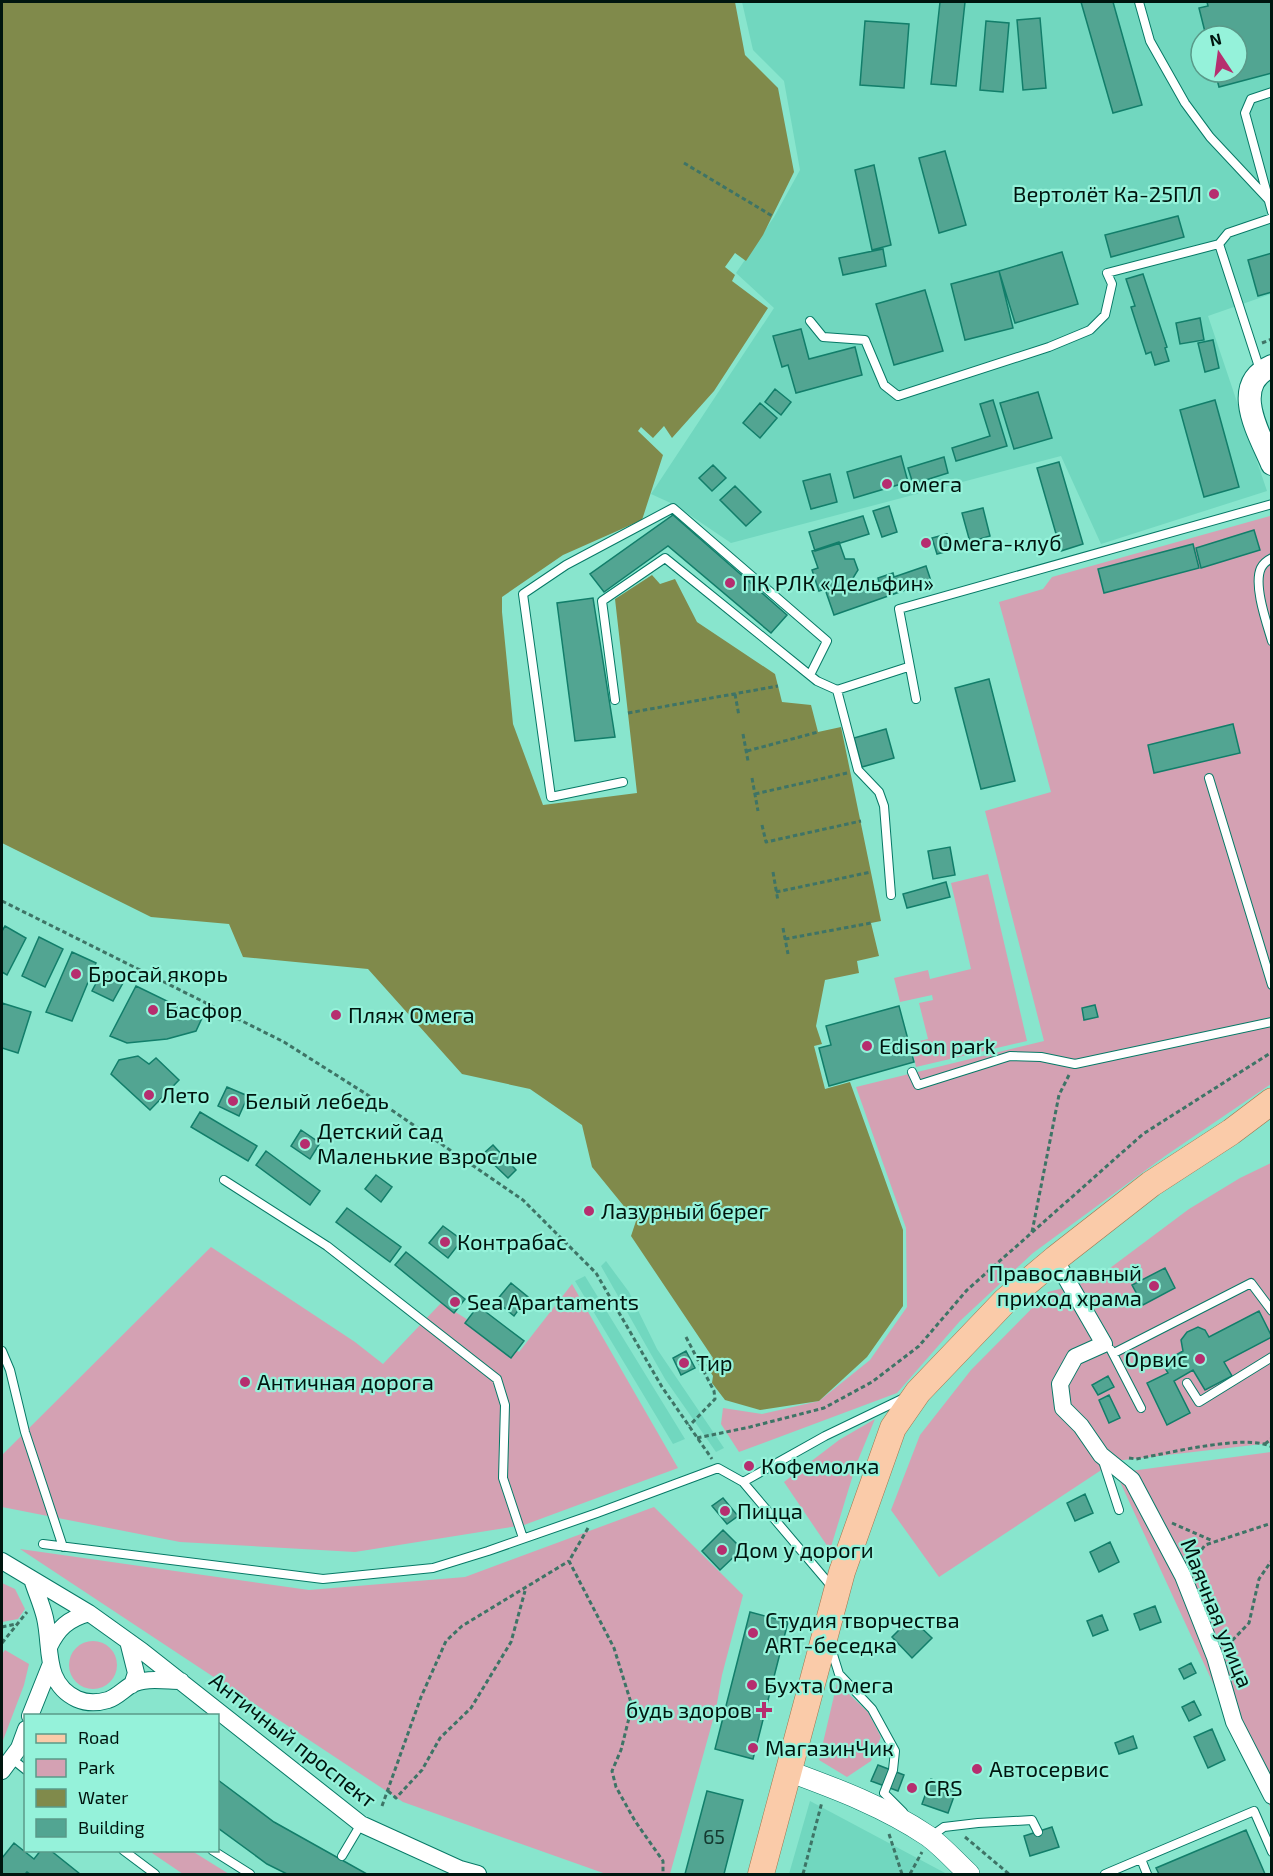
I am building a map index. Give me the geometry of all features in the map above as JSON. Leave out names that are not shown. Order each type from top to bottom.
[{"type":"main road","points":[[1266,368],[1252,384],[1248,399],[1252,416],[1272,464]]},
{"type":"main road","points":[[1252,416],[1263,429],[1272,434]]},
{"type":"main road","points":[[760,1875],[837,1592],[893,1428],[918,1392],[1005,1301],[1151,1184],[1231,1132],[1272,1101]]},
{"type":"main road","points":[[1231,1132],[1272,1122]]},
{"type":"street","points":[[1055,1259],[1109,1348]]},
{"type":"street","name":"Маячная улица","points":[[1109,1348],[1075,1357],[1060,1384],[1063,1408],[1081,1426],[1101,1455],[1132,1480],[1150,1513],[1183,1576],[1215,1658],[1234,1722],[1272,1796]]},
{"type":"street","name":"Античный проспект","points":[[2,1562],[88,1613],[128,1641],[361,1824],[478,1875]]},
{"type":"street","points":[[32,1579],[45,1618],[50,1666],[58,1685],[71,1696],[85,1702],[100,1701]]},
{"type":"street","points":[[49,1647],[65,1623],[88,1613]]},
{"type":"street","points":[[128,1641],[136,1673],[132,1685]]},
{"type":"street","points":[[31,1714],[50,1666]]},
{"type":"street","name":"Античный проспект","points":[[79,1714],[100,1701],[123,1693],[132,1685],[151,1681],[181,1681]]},
{"type":"street","points":[[14,1755],[24,1733]]},
{"type":"street","points":[[788,1771],[848,1793],[883,1801],[929,1837],[969,1875]]},
{"type":"lane","points":[[1139,2],[1150,41],[1185,103],[1210,137],[1268,199]]},
{"type":"lane","points":[[1272,92],[1251,99],[1245,113],[1272,212]]},
{"type":"lane","points":[[810,321],[824,337],[865,340],[885,385],[898,396],[1049,347],[1090,330],[1105,315],[1112,284],[1107,273],[1219,244],[1228,233],[1272,218]]},
{"type":"lane","points":[[1219,244],[1266,368]]},
{"type":"lane","points":[[916,699],[899,609],[1272,504]]},
{"type":"lane","points":[[622,782],[551,797],[523,594],[566,565],[674,508],[827,641],[810,675]]},
{"type":"lane","points":[[615,700],[602,601],[665,558],[817,681],[837,690],[909,667]]},
{"type":"lane","points":[[1272,558],[1262,567],[1259,577],[1262,603],[1272,641]]},
{"type":"lane","points":[[837,690],[858,770],[879,792],[884,806],[891,895]]},
{"type":"lane","points":[[1209,778],[1272,985]]},
{"type":"lane","points":[[912,1072],[918,1085],[1010,1056],[1041,1056],[1075,1064],[1272,1022]]},
{"type":"lane","points":[[224,1180],[327,1246],[497,1379],[505,1405],[503,1478],[523,1538]]},
{"type":"lane","points":[[1141,1408],[1109,1348],[1251,1283],[1272,1311]]},
{"type":"lane","points":[[2,1351],[10,1370],[25,1432],[63,1547]]},
{"type":"lane","points":[[1187,1383],[1199,1402],[1272,1357]]},
{"type":"lane","points":[[743,1482],[825,1436],[918,1392]]},
{"type":"lane","points":[[1101,1455],[1119,1510]]},
{"type":"lane","points":[[43,1544],[322,1579],[433,1568],[597,1513],[718,1468],[743,1482],[837,1592]]},
{"type":"lane","points":[[827,1634],[839,1674],[872,1709],[895,1751],[893,1770],[883,1801]]},
{"type":"lane","points":[[14,1755],[24,1768]]},
{"type":"lane","points":[[1105,1875],[1254,1811],[1272,1852]]},
{"type":"lane","points":[[929,1837],[944,1827],[950,1826],[1032,1820],[1038,1832]]},
{"type":"lane","points":[[342,1856],[361,1824]]},
{"type":"lane","points":[[128,1852],[155,1875]]},
{"type":"lane","points":[[214,1852],[250,1875]]},
{"type":"lane","points":[[1141,1859],[1147,1875]]},
{"type":"path","points":[[684,163],[774,217]]},
{"type":"path","points":[[628,713],[778,686]]},
{"type":"path","points":[[735,694],[739,716]]},
{"type":"path","points":[[747,751],[818,732]]},
{"type":"path","points":[[743,734],[748,761]]},
{"type":"path","points":[[755,794],[850,772]]},
{"type":"path","points":[[752,778],[758,811]]},
{"type":"path","points":[[762,825],[766,842],[861,821]]},
{"type":"path","points":[[772,872],[778,901]]},
{"type":"path","points":[[776,892],[871,872]]},
{"type":"path","points":[[2,901],[284,1042],[393,1111],[523,1200],[596,1273],[662,1387],[718,1468]]},
{"type":"path","points":[[785,939],[871,923]]},
{"type":"path","points":[[783,928],[788,954]]},
{"type":"path","points":[[697,1438],[824,1408],[872,1382],[920,1346],[967,1290],[1143,1134],[1272,1052]]},
{"type":"path","points":[[1032,1233],[1059,1095],[1075,1064]]},
{"type":"path","points":[[686,1337],[714,1391],[715,1399],[689,1426]]},
{"type":"path","points":[[1265,1444],[1272,1438]]},
{"type":"path","points":[[1101,1455],[1136,1459],[1223,1444],[1265,1444],[1272,1447]]},
{"type":"path","points":[[382,1806],[421,1696],[446,1641],[462,1626],[569,1561],[597,1513]]},
{"type":"path","points":[[1150,1513],[1214,1541]]},
{"type":"path","points":[[1183,1576],[1205,1545],[1272,1523]]},
{"type":"path","points":[[1215,1658],[1250,1623],[1259,1580],[1272,1560]]},
{"type":"path","points":[[569,1561],[614,1648],[632,1706],[621,1750],[612,1771],[616,1787],[635,1821],[663,1861],[663,1875]]},
{"type":"path","points":[[388,1791],[396,1798],[422,1770],[440,1738],[471,1708],[511,1642],[526,1589]]},
{"type":"path","points":[[2,1643],[28,1611],[27,1604]]},
{"type":"path","points":[[2,1626],[18,1624]]},
{"type":"path","points":[[803,1875],[826,1785]]},
{"type":"path","points":[[883,1801],[902,1875]]},
{"type":"path","points":[[950,1826],[1009,1875]]},
{"type":"path","points":[[910,1875],[929,1837]]},
{"type":"shaded area","points":[[742,2],[1271,2],[1271,294],[1208,316],[1267,491],[1101,544],[1061,456],[731,543],[675,505],[651,494],[774,308],[736,273],[774,217],[800,170],[784,81],[753,50]]},
{"type":"shaded area","points":[[606,1261],[629,1292],[657,1349],[724,1448],[716,1452],[665,1379],[601,1266]]},
{"type":"shaded area","points":[[585,1276],[685,1439],[673,1444],[575,1281]]},
{"type":"shaded area","points":[[810,1801],[947,1874],[789,1874]]},
{"type":"green space","points":[[1270,516],[1271,1084],[1165,1156],[1033,1253],[960,1321],[897,1393],[739,1452],[721,1424],[723,1408],[762,1414],[819,1401],[870,1360],[907,1307],[906,1228],[856,1087],[1044,1041],[985,811],[1051,792],[999,602],[1043,589],[1052,577]]},
{"type":"green space","points":[[988,874],[1027,1041],[916,1067],[911,1043],[928,1039],[919,1003],[933,1000],[932,995],[900,1002],[894,978],[928,970],[930,979],[971,969],[951,883]]},
{"type":"green space","points":[[1271,1163],[1271,1443],[1115,1461],[939,1577],[891,1510],[920,1435],[971,1370],[1048,1292],[1094,1280],[1189,1209],[1240,1178]]},
{"type":"green space","points":[[211,1247],[355,1342],[383,1364],[441,1303],[519,1352],[572,1284],[678,1468],[524,1525],[355,1552],[180,1542],[2,1507],[2,1455]]},
{"type":"green space","points":[[875,1419],[856,1465],[830,1550],[784,1482],[839,1440]]},
{"type":"green space","points":[[1271,1452],[1271,1809],[1116,1473]]},
{"type":"green space","points":[[654,1507],[743,1595],[722,1675],[716,1709],[670,1874],[606,1874],[403,1802],[20,1549],[309,1590],[465,1577]]},
{"type":"green space","points":[[2,1583],[15,1589],[25,1609],[18,1619],[2,1622]]},
{"type":"green space","points":[[88,1641],[98,1641],[110,1648],[117,1660],[117,1670],[110,1682],[98,1689],[88,1689],[73,1678],[69,1670],[69,1660],[80,1645]]},
{"type":"green space","points":[[5,1650],[29,1664],[24,1685],[2,1743],[2,1654]]},
{"type":"green space","points":[[837,1683],[868,1712],[881,1737],[871,1761],[847,1777],[819,1760]]},
{"type":"green space","points":[[194,1852],[229,1874],[183,1874],[152,1853]]},
{"type":"water","points":[[2,2],[735,2],[745,55],[778,88],[794,172],[763,235],[746,261],[735,253],[725,267],[735,275],[732,281],[768,308],[714,391],[672,438],[664,426],[653,438],[641,427],[638,431],[663,455],[642,520],[563,555],[502,597],[502,612],[513,724],[543,805],[637,793],[615,599],[652,575],[660,584],[675,579],[697,622],[775,674],[782,702],[811,705],[818,732],[841,727],[881,921],[871,923],[879,956],[857,961],[859,973],[825,980],[816,1026],[822,1044],[814,1046],[825,1089],[850,1082],[903,1230],[903,1306],[867,1357],[819,1401],[760,1410],[725,1400],[712,1383],[713,1376],[706,1365],[713,1358],[631,1236],[636,1221],[592,1167],[582,1125],[530,1089],[462,1074],[368,969],[243,957],[229,924],[151,917],[2,843]]},
{"type":"building","points":[[940,2],[965,2],[956,86],[931,84]]},
{"type":"building","points":[[1081,2],[1113,2],[1142,105],[1113,113]]},
{"type":"building","points":[[1207,2],[1272,2],[1272,73],[1249,79],[1249,24],[1203,24],[1199,8],[1208,6]]},
{"type":"building","points":[[1040,18],[1046,88],[1023,90],[1017,20]]},
{"type":"building","points":[[865,21],[909,24],[904,88],[860,85]]},
{"type":"building","points":[[986,21],[1009,23],[1003,92],[980,90]]},
{"type":"building","points":[[945,151],[966,225],[939,233],[919,158]]},
{"type":"building","points":[[874,165],[891,245],[872,250],[855,170]]},
{"type":"building","points":[[1178,216],[1184,237],[1111,257],[1105,235]]},
{"type":"building","points":[[883,249],[886,266],[843,275],[839,258]]},
{"type":"building","points":[[1062,252],[1078,304],[1015,323],[999,271]]},
{"type":"building","points":[[1272,253],[1272,292],[1258,296],[1248,260]]},
{"type":"building","points":[[999,271],[1013,328],[965,340],[951,284]]},
{"type":"building","points":[[1143,274],[1167,347],[1165,348],[1169,361],[1155,365],[1151,352],[1146,354],[1131,307],[1135,306],[1126,279]]},
{"type":"building","points":[[925,290],[943,351],[894,365],[876,304]]},
{"type":"building","points":[[1200,318],[1204,340],[1180,344],[1176,323]]},
{"type":"building","points":[[801,329],[809,359],[855,347],[862,375],[796,393],[788,365],[782,367],[773,336]]},
{"type":"building","points":[[1213,340],[1219,368],[1205,372],[1198,343]]},
{"type":"building","points":[[775,389],[791,402],[781,415],[765,402]]},
{"type":"building","points":[[1038,392],[1052,438],[1014,449],[1000,403]]},
{"type":"building","points":[[993,400],[1007,446],[956,461],[952,448],[990,436],[980,404]]},
{"type":"building","points":[[1215,400],[1239,487],[1204,497],[1180,410]]},
{"type":"building","points":[[760,403],[777,418],[760,438],[743,423]]},
{"type":"building","points":[[901,456],[908,482],[854,498],[847,472]]},
{"type":"building","points":[[944,457],[948,473],[913,484],[908,468]]},
{"type":"building","points":[[1059,462],[1083,544],[1061,551],[1037,468]]},
{"type":"building","points":[[713,465],[726,478],[712,491],[699,478]]},
{"type":"building","points":[[830,474],[837,502],[811,509],[803,481]]},
{"type":"building","points":[[735,486],[761,512],[746,526],[720,500]]},
{"type":"building","points":[[889,506],[897,532],[882,537],[873,511]]},
{"type":"building","points":[[983,508],[990,536],[970,542],[962,513]]},
{"type":"building","name":"ПК РЛК «Дельфин»","points":[[673,515],[787,615],[771,633],[668,546],[604,592],[590,574]]},
{"type":"building","points":[[863,516],[869,534],[815,551],[809,532]]},
{"type":"building","points":[[1254,530],[1260,550],[1201,568],[1196,548]]},
{"type":"building","points":[[947,534],[952,550],[937,554],[932,538]]},
{"type":"building","points":[[839,542],[845,559],[854,559],[858,570],[853,578],[857,589],[879,582],[878,578],[893,573],[894,577],[926,566],[931,581],[834,615],[825,589],[819,591],[812,570],[818,568],[812,551]]},
{"type":"building","points":[[1193,544],[1199,568],[1104,593],[1098,569]]},
{"type":"building","points":[[593,598],[615,737],[575,741],[557,603]]},
{"type":"building","points":[[989,679],[1015,781],[981,789],[955,688]]},
{"type":"building","points":[[1233,724],[1240,753],[1154,773],[1148,745]]},
{"type":"building","points":[[886,729],[894,758],[862,767],[854,738]]},
{"type":"building","points":[[950,847],[955,875],[933,879],[928,851]]},
{"type":"building","points":[[946,882],[950,897],[907,908],[903,894]]},
{"type":"building","points":[[5,926],[26,938],[7,975],[2,972],[2,931]]},
{"type":"building","points":[[39,937],[63,949],[45,987],[22,976]]},
{"type":"building","points":[[72,952],[96,963],[72,1021],[46,1012]]},
{"type":"building","points":[[103,970],[124,981],[113,1001],[92,991]]},
{"type":"building","points":[[136,986],[202,1018],[196,1031],[167,1039],[127,1043],[110,1036]]},
{"type":"building","points":[[2,1003],[31,1012],[18,1053],[2,1048]]},
{"type":"building","points":[[1095,1005],[1098,1017],[1084,1020],[1082,1008]]},
{"type":"building","name":"Edison park","points":[[899,1006],[914,1062],[829,1086],[819,1048],[831,1045],[826,1026]]},
{"type":"building","name":"Лето","points":[[138,1056],[149,1064],[156,1058],[179,1080],[150,1110],[111,1074],[119,1060]]},
{"type":"building","name":"Белый лебедь","points":[[227,1087],[248,1096],[239,1116],[218,1106]]},
{"type":"building","points":[[200,1112],[257,1146],[248,1161],[191,1127]]},
{"type":"building","name":"Детский сад Маленькие взрослые","points":[[301,1130],[320,1143],[310,1159],[291,1146]]},
{"type":"building","points":[[493,1145],[516,1170],[508,1178],[483,1154]]},
{"type":"building","points":[[266,1151],[320,1191],[310,1205],[256,1165]]},
{"type":"building","points":[[376,1175],[392,1187],[381,1202],[365,1189]]},
{"type":"building","points":[[347,1208],[401,1247],[390,1262],[336,1222]]},
{"type":"building","name":"Контрабас","points":[[443,1226],[462,1240],[448,1258],[429,1243]]},
{"type":"building","points":[[406,1252],[465,1299],[454,1313],[395,1265]]},
{"type":"building","name":"Православный приход храма","points":[[1165,1268],[1175,1288],[1143,1305],[1132,1285]]},
{"type":"building","points":[[511,1283],[528,1297],[514,1316],[496,1301]]},
{"type":"building","points":[[478,1306],[524,1341],[511,1358],[465,1323]]},
{"type":"building","points":[[1259,1311],[1272,1337],[1224,1362],[1232,1376],[1205,1390],[1193,1370],[1174,1381],[1190,1413],[1167,1425],[1147,1383],[1168,1373],[1162,1363],[1183,1351],[1181,1340],[1187,1332],[1198,1327],[1205,1330],[1209,1337]]},
{"type":"building","name":"Тир","points":[[686,1351],[695,1368],[681,1375],[673,1358]]},
{"type":"building","points":[[1108,1376],[1114,1387],[1098,1395],[1092,1385]]},
{"type":"building","points":[[1109,1395],[1120,1418],[1109,1423],[1099,1400]]},
{"type":"building","points":[[1085,1494],[1093,1513],[1075,1521],[1067,1503]]},
{"type":"building","name":"Пицца","points":[[723,1498],[738,1516],[727,1524],[712,1506]]},
{"type":"building","name":"Дом у дороги","points":[[723,1530],[742,1549],[720,1570],[702,1551]]},
{"type":"building","points":[[1110,1542],[1119,1562],[1099,1572],[1090,1552]]},
{"type":"building","points":[[1155,1606],[1161,1622],[1140,1630],[1134,1614]]},
{"type":"building","name":"Бухта Омега","points":[[750,1612],[788,1622],[753,1759],[715,1749]]},
{"type":"building","points":[[1102,1615],[1108,1630],[1093,1636],[1087,1621]]},
{"type":"building","points":[[911,1618],[932,1638],[912,1658],[892,1637]]},
{"type":"building","points":[[1191,1663],[1196,1673],[1184,1679],[1179,1669]]},
{"type":"building","points":[[1194,1701],[1201,1715],[1189,1721],[1182,1707]]},
{"type":"building","points":[[1212,1729],[1225,1760],[1208,1768],[1194,1737]]},
{"type":"building","points":[[1133,1736],[1137,1748],[1119,1754],[1115,1743]]},
{"type":"building","points":[[878,1765],[904,1775],[898,1791],[871,1781]]},
{"type":"building","points":[[931,1779],[957,1788],[948,1813],[922,1804]]},
{"type":"building","points":[[219,1781],[274,1822],[367,1874],[287,1874],[267,1864],[219,1829]]},
{"type":"building","points":[[707,1791],[743,1800],[724,1874],[685,1874]]},
{"type":"building","points":[[1052,1827],[1059,1847],[1030,1856],[1024,1836]]},
{"type":"building","points":[[1246,1830],[1265,1874],[1159,1874],[1156,1868]]},
{"type":"building","points":[[14,1843],[34,1859],[39,1852],[52,1852],[80,1874],[30,1874],[27,1872],[25,1874],[2,1874],[2,1858]]},
{"type":"place","name":"Вертолёт Ка-25ПЛ","points":[[1214,194]]},
{"type":"place","name":"омега","points":[[887,484]]},
{"type":"place","name":"Омега-клуб","points":[[926,543]]},
{"type":"place","name":"ПК РЛК «Дельфин»","points":[[730,583]]},
{"type":"place","name":"Бросай якорь","points":[[76,974]]},
{"type":"place","name":"Басфор","points":[[153,1010]]},
{"type":"place","name":"Пляж Омега","points":[[336,1015]]},
{"type":"place","name":"Edison park","points":[[867,1046]]},
{"type":"place","name":"Лето","points":[[149,1095]]},
{"type":"place","name":"Белый лебедь","points":[[233,1101]]},
{"type":"place","name":"Детский сад Маленькие взрослые","points":[[305,1144]]},
{"type":"place","name":"Лазурный берег","points":[[589,1211]]},
{"type":"place","name":"Контрабас","points":[[445,1242]]},
{"type":"place","name":"Православный приход храма","points":[[1154,1286]]},
{"type":"place","name":"Sea Apartaments","points":[[455,1302]]},
{"type":"place","name":"Орвис","points":[[1200,1359]]},
{"type":"place","name":"Тир","points":[[684,1363]]},
{"type":"place","name":"Античная дорога","points":[[245,1382]]},
{"type":"place","name":"Кофемолка","points":[[749,1466]]},
{"type":"place","name":"Пицца","points":[[725,1511]]},
{"type":"place","name":"Дом у дороги","points":[[722,1550]]},
{"type":"place","name":"Студия творчества ART-беседка","points":[[753,1633]]},
{"type":"place","name":"Бухта Омега","points":[[752,1685]]},
{"type":"place","name":"будь здоров","points":[[764,1710]]},
{"type":"place","name":"МагазинЧик","points":[[753,1748]]},
{"type":"place","name":"Автосервис","points":[[977,1769]]},
{"type":"place","name":"CRS","points":[[912,1788]]}]
